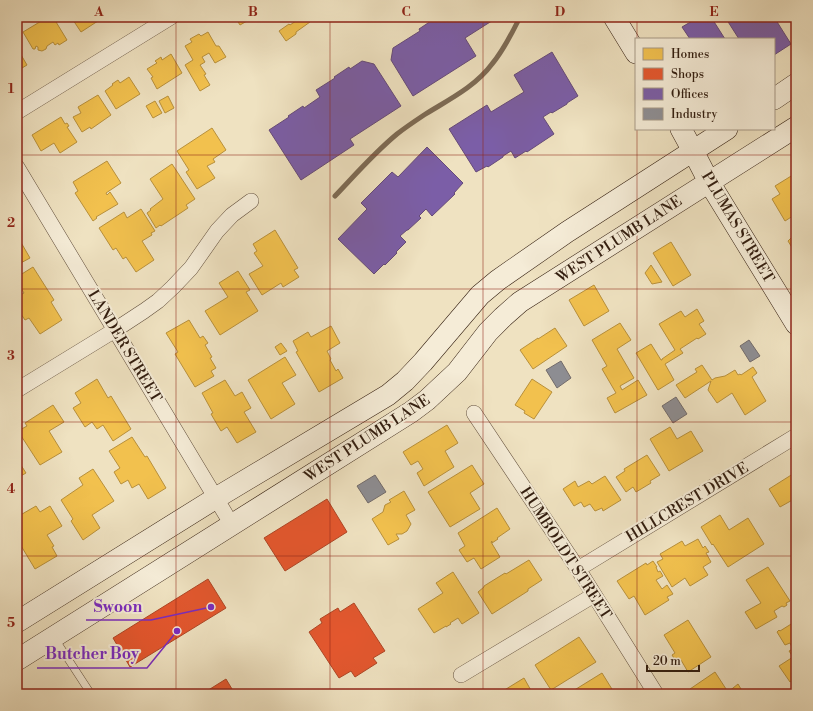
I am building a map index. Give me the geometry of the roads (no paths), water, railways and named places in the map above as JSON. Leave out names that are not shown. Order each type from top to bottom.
[{"type":"main road","points":[[614,17],[635,51]]},
{"type":"main road","points":[[775,98],[796,84]]},
{"type":"main road","name":"WEST PLUMB LANE","points":[[17,660],[411,412],[427,400],[457,372],[488,332],[520,302],[796,127]]},
{"type":"main road","name":"PLUMAS STREET","points":[[682,130],[709,182],[796,324]]},
{"type":"main road","name":"WEST PLUMB LANE","points":[[17,622],[216,498],[388,395],[405,381],[423,362],[480,295],[498,280],[567,232],[726,130]]},
{"type":"street","points":[[17,112],[172,17]]},
{"type":"street","name":"LANDER STREET","points":[[17,166],[232,525]]},
{"type":"street","points":[[17,390],[115,330],[158,300],[191,268],[217,231],[232,215],[251,201]]},
{"type":"street","name":"HUMBOLDT STREET","points":[[474,413],[578,569],[656,694]]},
{"type":"street","name":"HILLCREST DRIVE","points":[[578,569],[796,436]]},
{"type":"street","points":[[461,675],[594,595]]},
{"type":"lane","points":[[54,637],[91,694]]},
{"type":"waterway","points":[[335,196],[373,156],[397,134],[478,80],[496,59],[508,41],[520,17]]},
{"type":"place","name":"Swoon","points":[[211,607]]},
{"type":"place","name":"Butcher Boy","points":[[177,631]]}]
